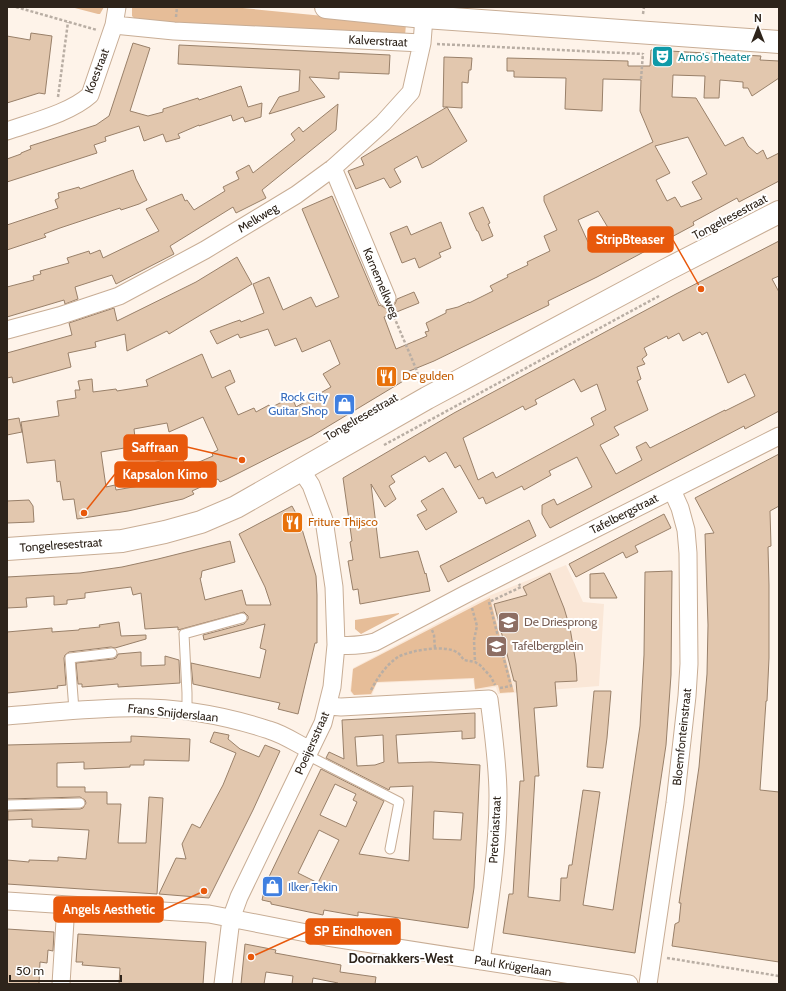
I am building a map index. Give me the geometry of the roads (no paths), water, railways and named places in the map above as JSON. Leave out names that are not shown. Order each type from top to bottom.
[{"type":"main road","points":[[326,7],[644,43],[779,42]]},
{"type":"main road","name":"Tongelresestraat","points":[[7,549],[122,541],[165,532],[201,522],[236,507],[301,470],[424,387],[666,270],[779,212]]},
{"type":"street","name":"Koestraat","points":[[7,131],[81,103],[90,95],[112,30],[117,7]]},
{"type":"street","name":"Melkweg","points":[[7,330],[59,316],[119,296],[205,250],[296,195],[333,168],[383,123],[411,92],[422,43],[424,17]]},
{"type":"street","name":"Kalverstraat","points":[[112,30],[174,31],[422,43]]},
{"type":"street","name":"Karnemelkweg","points":[[333,168],[387,298]]},
{"type":"street","name":"Tafelbergstraat","points":[[336,645],[355,646],[369,644],[779,436]]},
{"type":"street","name":"Poeijersstraat","points":[[223,984],[231,919],[239,897],[323,723],[332,687],[336,645],[334,587],[324,520],[311,485],[301,470]]},
{"type":"street","name":"Bloemfonteinstraat","points":[[648,984],[676,796],[688,690],[688,553],[684,523],[680,508],[672,490]]},
{"type":"street","name":"Pretoriastraat","points":[[328,706],[368,706],[489,699],[496,762],[498,804],[492,887],[481,961]]},
{"type":"street","name":"Frans Snijderslaan","points":[[7,716],[74,710],[119,708],[151,708],[186,712],[216,716],[270,730],[308,752]]},
{"type":"street","name":"Paul Krügerlaan","points":[[7,901],[209,914],[328,937],[481,961],[572,980],[629,984]]},
{"type":"street","points":[[61,984],[66,905]]},
{"type":"lane","points":[[186,712],[184,634],[242,618]]},
{"type":"lane","points":[[74,710],[70,658],[112,653]]},
{"type":"lane","points":[[308,752],[399,802],[390,849]]},
{"type":"lane","points":[[7,805],[80,803]]},
{"type":"place","name":"Arno's Theater","points":[[663,57]]},
{"type":"place","name":"StripBteaser","points":[[701,289]]},
{"type":"place","name":"De gulden","points":[[387,376]]},
{"type":"place","name":"Rock City Guitar Shop","points":[[344,404]]},
{"type":"place","name":"Saffraan","points":[[242,460]]},
{"type":"place","name":"Kapsalon Kimo","points":[[84,513]]},
{"type":"place","name":"Friture Thijsco","points":[[293,522]]},
{"type":"place","name":"De Driesprong","points":[[509,622]]},
{"type":"place","name":"Tafelbergplein","points":[[497,646]]},
{"type":"place","name":"Ilker Tekin","points":[[272,887]]},
{"type":"place","name":"Angels Aesthetic","points":[[204,891]]},
{"type":"place","name":"SP Eindhoven","points":[[251,957]]},
{"type":"district","name":"Doornakkers-West","points":[[401,958]]}]
